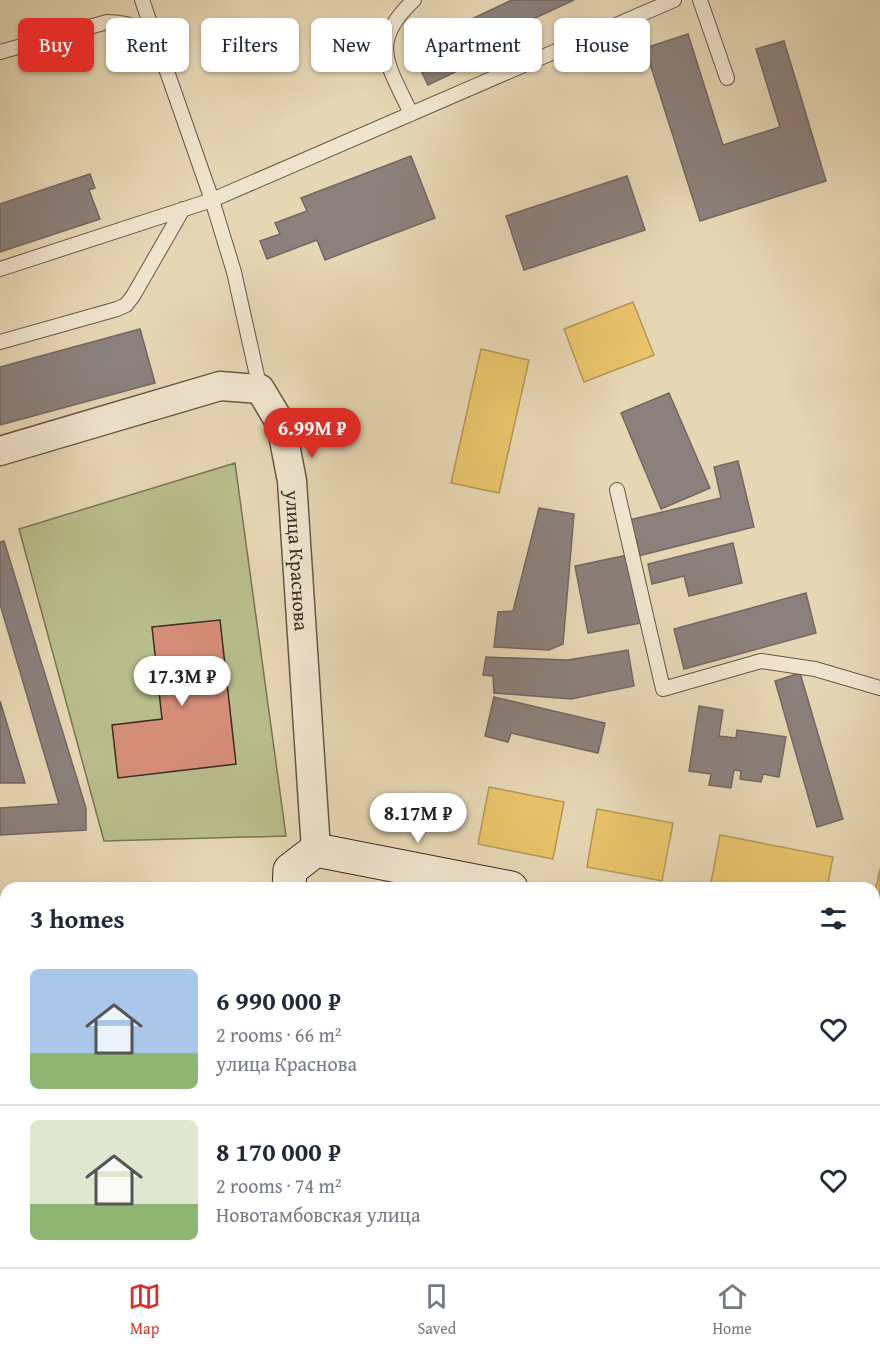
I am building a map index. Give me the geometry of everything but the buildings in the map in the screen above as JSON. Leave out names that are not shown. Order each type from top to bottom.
[{"type":"street","points":[[0,451],[220,386],[260,389]]},
{"type":"street","name":"улица Краснова","points":[[260,389],[281,424],[292,481],[316,850]]},
{"type":"street","points":[[289,882],[290,870],[316,850],[480,882]]},
{"type":"lane","points":[[142,0],[148,18]]},
{"type":"lane","points":[[411,114],[386,60],[385,43],[392,26],[414,0]]},
{"type":"lane","points":[[0,269],[212,200],[674,0]]},
{"type":"lane","points":[[700,0],[727,78]]},
{"type":"lane","points":[[0,52],[106,22]]},
{"type":"lane","points":[[167,72],[212,200],[234,272],[260,389]]},
{"type":"lane","points":[[0,342],[126,305],[183,209]]},
{"type":"lane","points":[[617,490],[663,689],[761,661],[815,669],[880,688]]},
{"type":"green space","points":[[235,463],[286,836],[104,841],[19,529]]}]
